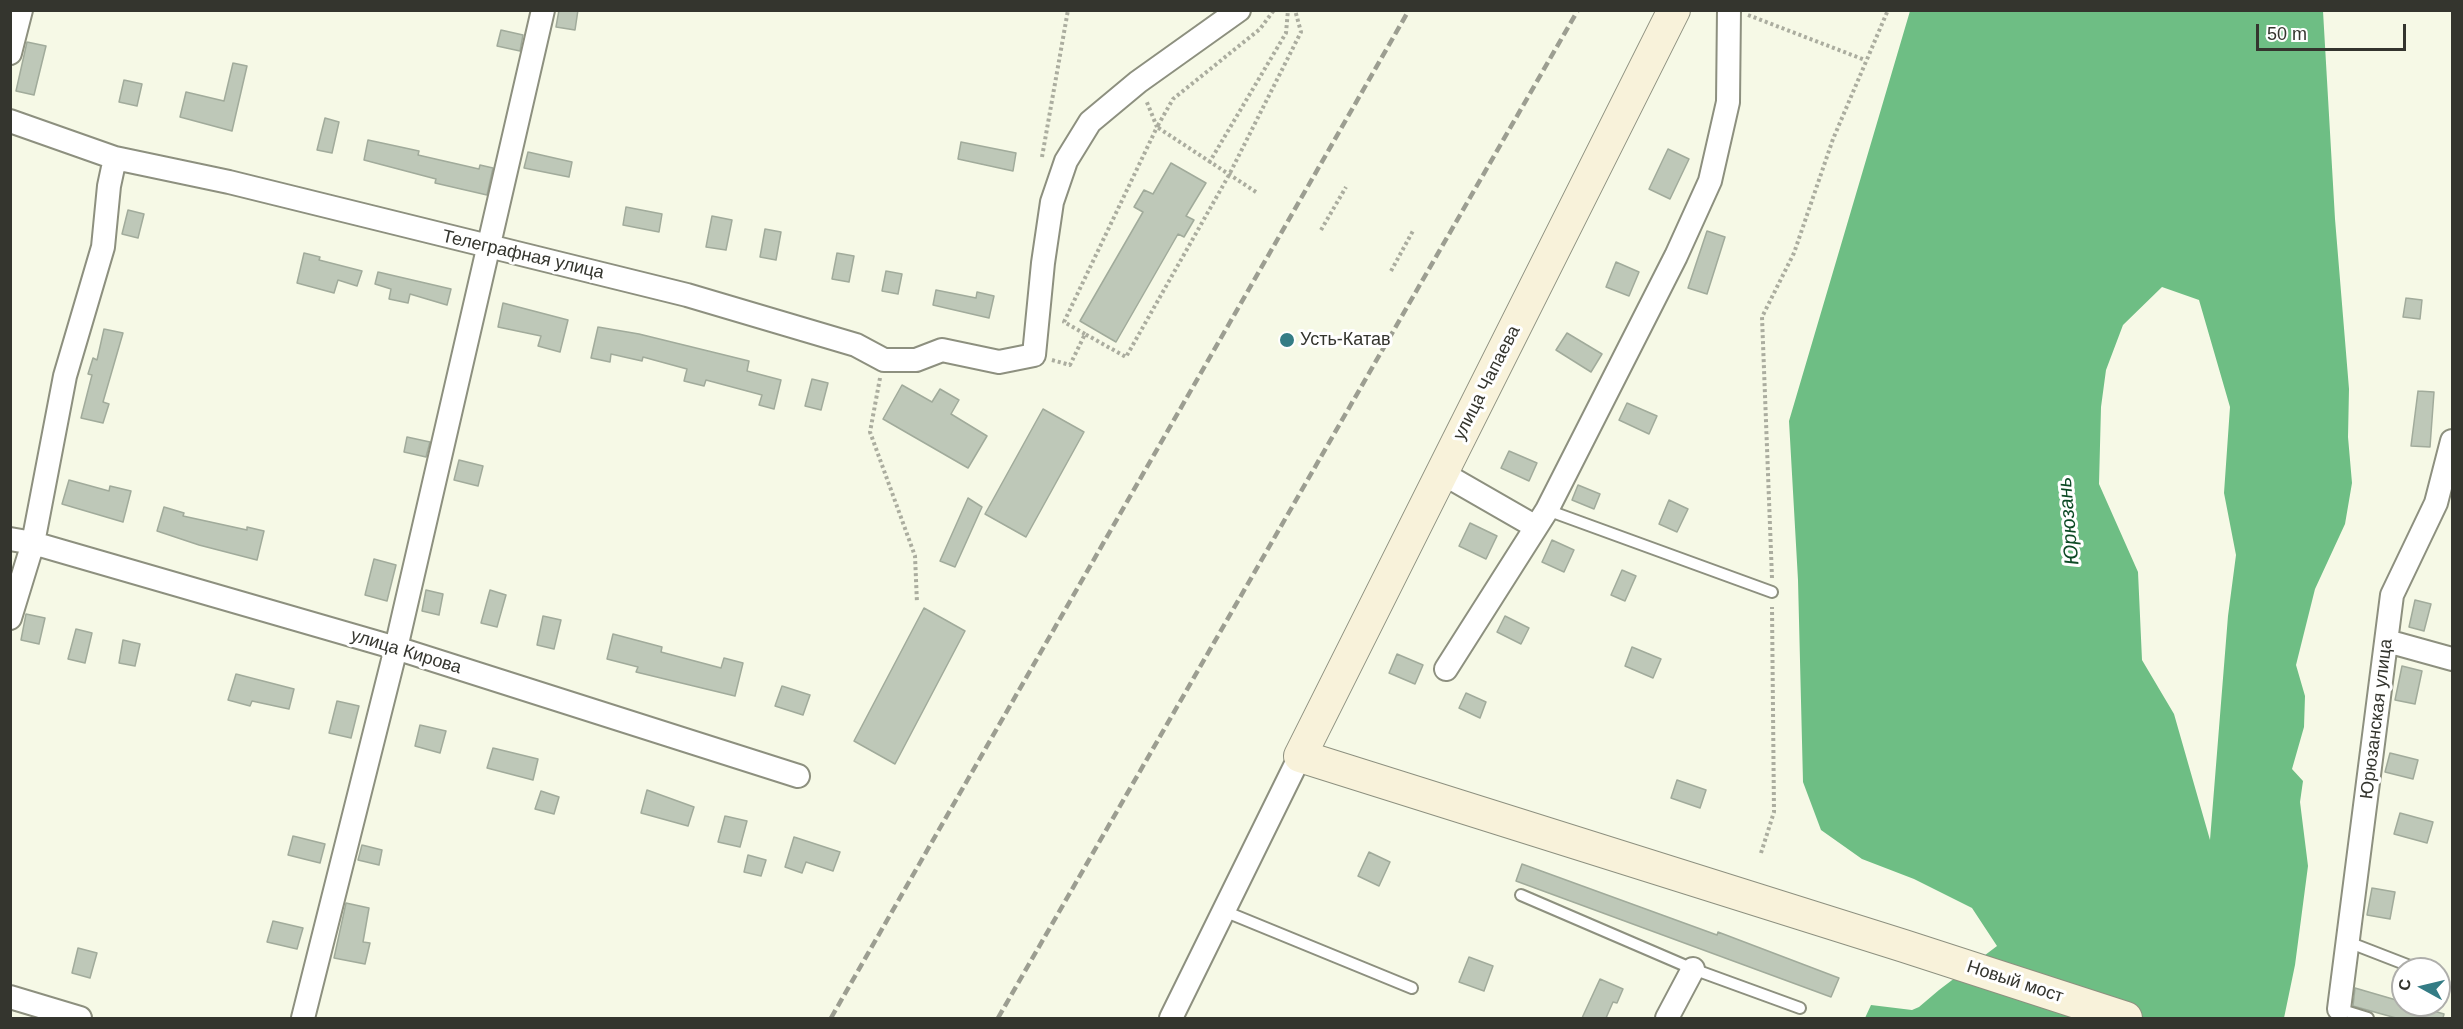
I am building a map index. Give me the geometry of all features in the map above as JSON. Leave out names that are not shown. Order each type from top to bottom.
[{"type":"main road","name":"улица Чапаева","points":[[1300,756],[1674,10]]},
{"type":"main road","name":"Новый мост","points":[[1300,756],[1905,946],[2126,1018]]},
{"type":"street","points":[[10,53],[21,10]]},
{"type":"street","points":[[303,1018],[396,648],[543,10]]},
{"type":"street","points":[[1138,82],[1239,10]]},
{"type":"street","points":[[1446,669],[1541,519],[1670,267],[1710,182],[1728,102],[1738,13]]},
{"type":"street","name":"Телеграфная улица","points":[[10,121],[115,158],[230,182],[710,301],[856,345],[884,360],[916,360],[942,350],[999,362],[1034,355],[1042,263],[1051,212],[1066,161],[1090,122],[1138,82]]},
{"type":"street","points":[[10,618],[33,543],[65,376],[103,247],[109,186],[115,158]]},
{"type":"street","name":"Юрюзанская улица","points":[[2339,1009],[2392,595],[2436,503],[2452,441]]},
{"type":"street","points":[[1442,474],[1541,519]]},
{"type":"street","name":"улица Кирова","points":[[10,539],[33,543],[396,648],[798,776]]},
{"type":"street","points":[[2387,641],[2452,659]]},
{"type":"street","points":[[1171,1018],[1300,756]]},
{"type":"street","points":[[1667,1018],[1693,969]]},
{"type":"street","points":[[10,997],[80,1018]]},
{"type":"lane","points":[[1541,519],[1772,592]]},
{"type":"lane","points":[[1521,895],[1693,969],[1800,1008]]},
{"type":"lane","points":[[1224,910],[1412,987]]},
{"type":"lane","points":[[2348,942],[2391,959]]},
{"type":"lane","points":[[2339,1009],[2368,1018]]},
{"type":"path","points":[[1042,157],[1068,10]]},
{"type":"path","points":[[1274,10],[1260,29],[1173,99],[1064,322],[1126,357],[1229,175],[1301,32],[1295,10]]},
{"type":"path","points":[[1209,163],[1286,33],[1288,10]]},
{"type":"path","points":[[1761,853],[1774,812],[1772,592],[1762,317],[1794,253],[1833,139],[1888,10]]},
{"type":"path","points":[[1738,13],[1865,60]]},
{"type":"path","points":[[1138,82],[1157,128],[1256,192]]},
{"type":"path","points":[[1321,230],[1346,187]]},
{"type":"path","points":[[1391,271],[1414,229]]},
{"type":"path","points":[[1070,364],[1085,333]]},
{"type":"path","points":[[884,360],[870,432],[915,556],[917,603]]},
{"type":"water","name":"Юрюзань","points":[[1910,11],[2323,11],[2335,219],[2349,389],[2348,437],[2352,483],[2345,524],[2315,589],[2296,665],[2305,696],[2304,727],[2292,769],[2303,781],[2300,802],[2308,866],[2295,965],[2284,1018],[1865,1018],[1871,1005],[1912,1010],[1919,1007],[1997,946],[1972,908],[1914,879],[1862,859],[1821,830],[1803,782],[1798,580],[1789,421]],"holes":[[[2162,287],[2199,300],[2230,407],[2224,493],[2236,555],[2228,616],[2210,840],[2174,714],[2142,660],[2138,572],[2099,484],[2101,407],[2106,370],[2123,325]]]},
{"type":"building","points":[[559,10],[578,10],[575,30],[556,27]]},
{"type":"building","points":[[501,30],[523,35],[520,51],[497,46]]},
{"type":"building","points":[[27,42],[46,46],[34,95],[16,91]]},
{"type":"building","points":[[233,63],[247,66],[232,131],[180,117],[186,92],[224,101]]},
{"type":"building","points":[[124,80],[142,84],[137,106],[119,102]]},
{"type":"building","points":[[325,118],[339,122],[332,153],[317,150]]},
{"type":"building","points":[[368,140],[419,151],[418,155],[479,169],[480,165],[493,168],[487,195],[435,183],[436,179],[364,160]]},
{"type":"building","points":[[961,142],[1016,153],[1013,171],[958,159]]},
{"type":"building","points":[[1668,149],[1689,159],[1670,199],[1649,189]]},
{"type":"building","points":[[528,152],[572,162],[569,177],[524,168]]},
{"type":"building","points":[[1171,163],[1206,183],[1186,216],[1194,220],[1184,237],[1178,234],[1116,342],[1080,321],[1143,212],[1134,207],[1144,190],[1153,194]]},
{"type":"building","points":[[626,207],[662,214],[659,232],[623,225]]},
{"type":"building","points":[[128,210],[144,214],[138,238],[122,234]]},
{"type":"building","points":[[712,216],[732,220],[726,250],[706,247]]},
{"type":"building","points":[[765,229],[781,232],[776,260],[760,257]]},
{"type":"building","points":[[1707,231],[1725,237],[1707,294],[1688,288]]},
{"type":"building","points":[[304,253],[320,257],[319,260],[362,271],[357,286],[338,280],[334,293],[297,283]]},
{"type":"building","points":[[837,253],[854,256],[849,282],[832,279]]},
{"type":"building","points":[[1616,262],[1639,272],[1629,296],[1606,287]]},
{"type":"building","points":[[886,271],[902,274],[898,294],[882,291]]},
{"type":"building","points":[[378,272],[451,289],[447,305],[410,294],[408,303],[389,299],[391,289],[375,284]]},
{"type":"building","points":[[936,290],[976,298],[977,292],[994,296],[989,318],[933,305]]},
{"type":"building","points":[[2406,298],[2422,300],[2420,319],[2403,317]]},
{"type":"building","points":[[503,303],[568,320],[560,352],[538,346],[541,336],[498,327]]},
{"type":"building","points":[[598,327],[639,334],[749,361],[747,371],[781,380],[774,409],[759,405],[762,395],[706,380],[704,386],[684,381],[687,369],[643,357],[642,361],[611,354],[610,362],[591,358]]},
{"type":"building","points":[[104,329],[123,333],[103,402],[109,404],[103,423],[81,418],[92,375],[88,374],[93,358],[97,360]]},
{"type":"building","points":[[1567,333],[1602,354],[1591,372],[1556,350]]},
{"type":"building","points":[[812,379],[828,383],[821,410],[805,406]]},
{"type":"building","points":[[902,385],[932,402],[940,389],[959,400],[951,414],[987,436],[968,468],[883,419]]},
{"type":"building","points":[[2418,391],[2434,392],[2430,447],[2411,446]]},
{"type":"building","points":[[1627,403],[1657,416],[1649,434],[1619,420]]},
{"type":"building","points":[[1043,409],[1084,432],[1026,537],[985,514]]},
{"type":"building","points":[[407,437],[430,442],[426,457],[404,452]]},
{"type":"building","points":[[1509,451],[1537,463],[1529,481],[1501,468]]},
{"type":"building","points":[[459,460],[483,466],[478,486],[454,480]]},
{"type":"building","points":[[69,480],[109,491],[110,486],[131,491],[123,522],[62,504]]},
{"type":"building","points":[[1578,485],[1600,494],[1594,509],[1572,500]]},
{"type":"building","points":[[968,498],[982,507],[955,567],[940,561]]},
{"type":"building","points":[[1669,500],[1688,509],[1677,532],[1659,524]]},
{"type":"building","points":[[164,507],[184,513],[183,516],[247,530],[247,527],[264,531],[257,560],[157,531]]},
{"type":"building","points":[[1470,523],[1497,536],[1486,559],[1459,546]]},
{"type":"building","points":[[1552,540],[1574,550],[1564,572],[1542,562]]},
{"type":"building","points":[[374,559],[396,565],[387,601],[365,595]]},
{"type":"building","points":[[1622,570],[1636,576],[1625,601],[1611,595]]},
{"type":"building","points":[[426,590],[443,594],[439,615],[422,611]]},
{"type":"building","points":[[490,590],[506,595],[497,627],[481,623]]},
{"type":"building","points":[[2415,600],[2431,604],[2424,631],[2409,627]]},
{"type":"building","points":[[924,608],[965,631],[895,764],[854,741]]},
{"type":"building","points":[[26,614],[45,618],[39,644],[21,640]]},
{"type":"building","points":[[543,616],[561,620],[554,649],[537,645]]},
{"type":"building","points":[[1505,616],[1529,628],[1521,644],[1497,632]]},
{"type":"building","points":[[76,629],[92,633],[85,663],[68,659]]},
{"type":"building","points":[[613,634],[662,647],[661,652],[721,668],[724,658],[743,663],[735,696],[636,672],[638,667],[607,659]]},
{"type":"building","points":[[123,640],[140,644],[135,666],[119,663]]},
{"type":"building","points":[[1632,647],[1661,659],[1653,678],[1625,666]]},
{"type":"building","points":[[1397,654],[1423,665],[1415,684],[1389,673]]},
{"type":"building","points":[[2402,666],[2422,671],[2415,704],[2395,700]]},
{"type":"building","points":[[236,674],[294,689],[289,709],[252,701],[250,706],[228,700]]},
{"type":"building","points":[[782,686],[810,695],[803,715],[775,706]]},
{"type":"building","points":[[1466,693],[1486,702],[1480,718],[1459,708]]},
{"type":"building","points":[[337,701],[359,706],[351,738],[329,733]]},
{"type":"building","points":[[420,725],[446,731],[440,753],[415,746]]},
{"type":"building","points":[[493,748],[538,759],[533,780],[487,768]]},
{"type":"building","points":[[2390,753],[2418,760],[2413,779],[2385,772]]},
{"type":"building","points":[[1677,780],[1706,790],[1700,808],[1671,798]]},
{"type":"building","points":[[647,790],[694,807],[688,826],[641,813]]},
{"type":"building","points":[[541,791],[559,797],[554,814],[535,809]]},
{"type":"building","points":[[2400,813],[2433,822],[2427,843],[2394,834]]},
{"type":"building","points":[[725,816],[747,821],[740,847],[718,842]]},
{"type":"building","points":[[293,836],[325,844],[320,863],[288,855]]},
{"type":"building","points":[[794,837],[840,852],[833,871],[806,862],[802,873],[785,867]]},
{"type":"building","points":[[362,845],[382,850],[379,865],[358,860]]},
{"type":"building","points":[[1369,852],[1390,862],[1379,886],[1358,876]]},
{"type":"building","points":[[748,855],[766,860],[761,876],[744,872]]},
{"type":"building","points":[[1522,864],[1717,935],[1718,932],[1839,978],[1831,997],[1516,881]]},
{"type":"building","points":[[2372,888],[2395,892],[2390,919],[2367,915]]},
{"type":"building","points":[[346,903],[369,908],[363,942],[370,943],[365,964],[334,958]]},
{"type":"building","points":[[273,921],[303,928],[297,949],[267,942]]},
{"type":"building","points":[[78,948],[97,953],[90,978],[72,973]]},
{"type":"building","points":[[1469,957],[1493,966],[1484,991],[1459,982]]},
{"type":"building","points":[[1600,979],[1623,989],[1617,1003],[1613,1002],[1606,1018],[1582,1018]]},
{"type":"building","points":[[2355,988],[2391,998],[2391,1017],[2353,1006]]},
{"type":"building","points":[[2392,1017],[2443,1017],[2443,1018]]},
{"type":"railway","points":[[831,1018],[1409,10]]},
{"type":"railway","points":[[998,1018],[1578,10]]},
{"type":"place","name":"Усть-Катав","points":[[1287,340]]}]
